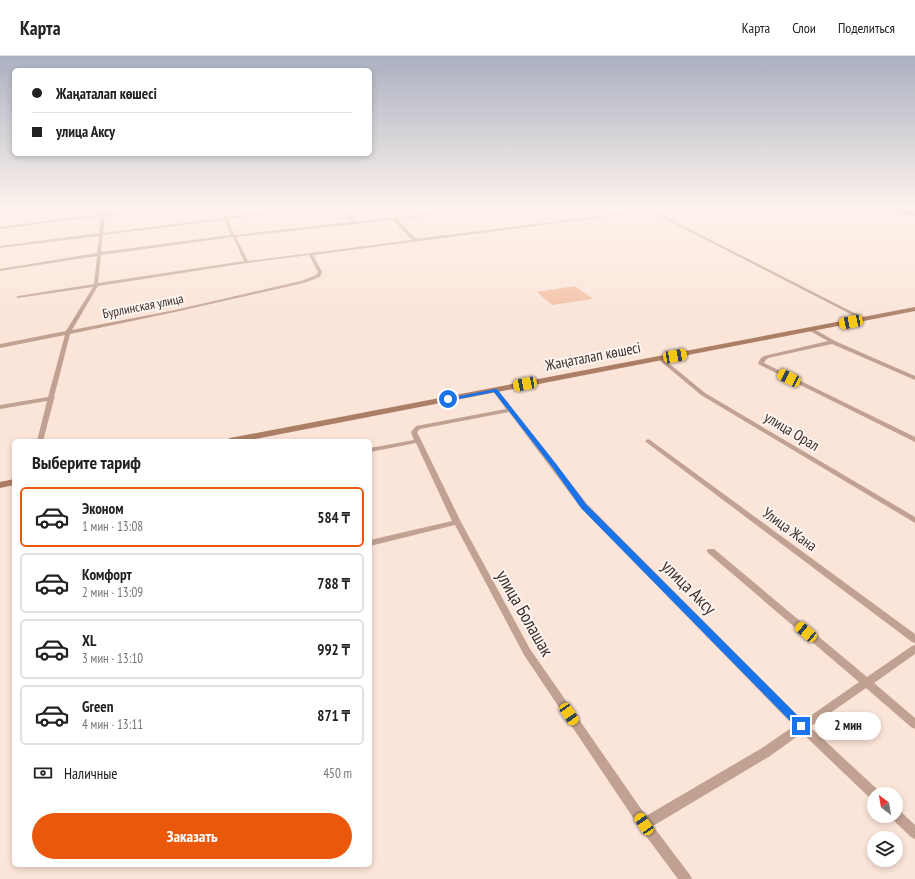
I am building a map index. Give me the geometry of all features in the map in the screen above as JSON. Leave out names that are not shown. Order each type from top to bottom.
[{"type":"main road","name":"Жаңаталап көшесі","points":[[240,439],[915,310]]},
{"type":"main road","points":[[0,484],[12,482]]},
{"type":"street","points":[[0,247],[12,245]]},
{"type":"street","points":[[41,439],[68,332],[96,285],[99,245]]},
{"type":"street","points":[[0,270],[163,245]]},
{"type":"street","points":[[239,245],[248,262]]},
{"type":"street","points":[[18,297],[248,262],[379,245]]},
{"type":"street","points":[[720,245],[864,319]]},
{"type":"street","name":"Бурлинская улица","points":[[0,346],[175,311],[289,285],[318,276],[320,272],[310,254]]},
{"type":"street","points":[[812,330],[833,342],[915,378]]},
{"type":"street","points":[[833,342],[766,357],[762,360],[761,364],[915,440]]},
{"type":"street","name":"улица Орал","points":[[660,358],[703,394],[915,520]]},
{"type":"street","name":"улица Аксу","points":[[495,390],[584,506],[801,726],[867,787]]},
{"type":"street","points":[[0,407],[52,398]]},
{"type":"street","points":[[372,450],[418,441],[414,432],[418,427],[509,410]]},
{"type":"street","name":"улица Болашак","points":[[418,441],[457,522],[527,652],[644,824],[686,879]]},
{"type":"street","name":"Улица Жана","points":[[648,441],[915,639]]},
{"type":"street","points":[[372,543],[457,522]]},
{"type":"street","points":[[711,551],[915,724]]},
{"type":"street","points":[[644,824],[766,752],[801,726],[915,649]]},
{"type":"street","points":[[903,822],[915,833]]},
{"type":"shaded area","points":[[575,286],[593,299],[552,305],[537,292]]},
{"type":"route","points":[[448,399],[495,390],[584,506],[801,726]]}]
